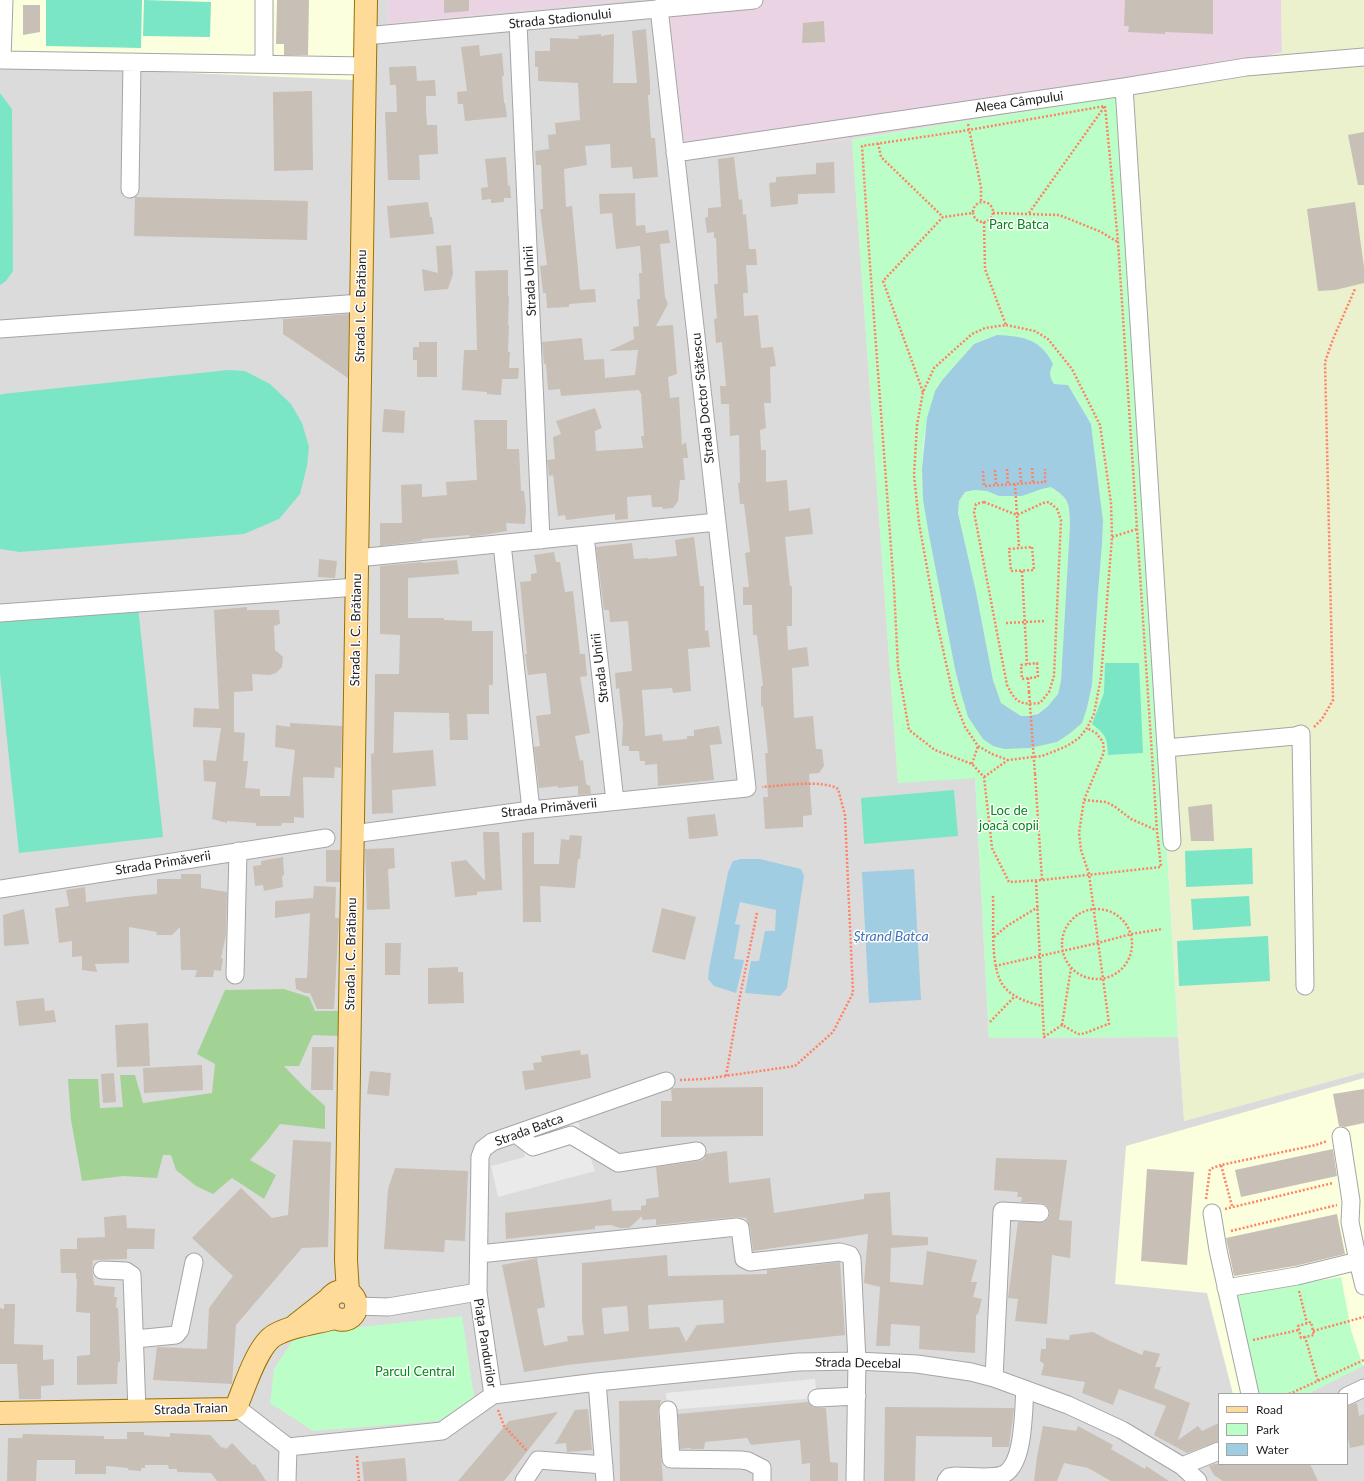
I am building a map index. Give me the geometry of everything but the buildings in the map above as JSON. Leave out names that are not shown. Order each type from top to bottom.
[{"type":"main road","name":"Strada I. C. Brătianu","points":[[340,1302],[346,1260],[366,0]]},
{"type":"main road","name":"Strada Traian","points":[[0,1413],[236,1408],[258,1355],[265,1344],[275,1335],[292,1328],[340,1302]]},
{"type":"street","points":[[4,0],[2,60],[365,66]]},
{"type":"street","points":[[264,0],[264,64]]},
{"type":"street","name":"Strada Stadionului","points":[[365,36],[518,23],[659,8],[685,3],[754,0]]},
{"type":"street","name":"Strada Doctor Stătescu","points":[[659,8],[747,788]]},
{"type":"street","name":"Strada Unirii","points":[[518,23],[542,540]]},
{"type":"street","name":"Aleea Câmpului","points":[[675,153],[966,110],[1104,98],[1124,87],[1246,68],[1364,56]]},
{"type":"street","points":[[130,189],[132,62]]},
{"type":"street","points":[[1124,87],[1172,842]]},
{"type":"street","points":[[0,329],[361,303]]},
{"type":"street","points":[[357,558],[717,522]]},
{"type":"street","name":"Strada Unirii","points":[[585,536],[615,801]]},
{"type":"street","points":[[502,544],[531,810]]},
{"type":"street","points":[[0,613],[357,587]]},
{"type":"street","points":[[1166,748],[1294,736],[1301,734],[1305,986]]},
{"type":"street","name":"Strada Primăverii","points":[[353,834],[531,810],[747,788]]},
{"type":"street","name":"Strada Primăverii","points":[[0,889],[326,838]]},
{"type":"street","points":[[235,975],[238,851]]},
{"type":"street","name":"Strada Batca","points":[[478,1292],[480,1157],[484,1149],[492,1142],[666,1081]]},
{"type":"street","points":[[516,1134],[533,1148],[571,1135],[618,1163],[697,1151]]},
{"type":"street","points":[[1341,1136],[1348,1180],[1350,1222],[1364,1286]]},
{"type":"street","points":[[994,1378],[1002,1211],[1040,1213]]},
{"type":"street","points":[[1212,1213],[1215,1236],[1250,1393]]},
{"type":"street","points":[[478,1254],[737,1226],[740,1228],[744,1259],[750,1262],[840,1252],[850,1255],[852,1259],[857,1361],[855,1481]]},
{"type":"street","points":[[1226,1288],[1297,1276],[1358,1261]]},
{"type":"street","points":[[135,1339],[176,1335],[180,1330],[194,1262]]},
{"type":"street","points":[[102,1270],[126,1272],[132,1275],[137,1411]]},
{"type":"street","name":"Piața Pandurilor","points":[[288,1447],[442,1431],[493,1395],[478,1292],[388,1307],[340,1302]]},
{"type":"street","name":"Strada Decebal","points":[[493,1395],[597,1382],[798,1362],[857,1361],[917,1364],[971,1372],[994,1378],[1068,1405],[1122,1430],[1182,1466],[1198,1481]]},
{"type":"street","points":[[524,1481],[538,1460],[604,1473],[597,1382]]},
{"type":"street","points":[[1348,1396],[1364,1388]]},
{"type":"street","points":[[946,1481],[949,1477],[956,1476],[1002,1475],[1010,1470],[1016,1461],[1020,1450],[1024,1389]]},
{"type":"street","points":[[817,1398],[857,1396]]},
{"type":"street","points":[[236,1408],[288,1447],[287,1481]]},
{"type":"street","points":[[668,1410],[671,1459],[748,1461],[762,1468],[762,1481]]},
{"type":"street","points":[[1182,1466],[1218,1451]]},
{"type":"path","points":[[1104,98],[1118,242],[1157,831],[1161,866],[1036,881],[1009,882],[992,848],[984,777],[972,764],[934,750],[909,730],[898,667],[894,588],[868,251],[862,146],[969,130],[1104,98]]},
{"type":"path","points":[[1029,213],[1104,98]]},
{"type":"path","points":[[966,110],[981,187],[981,202]]},
{"type":"path","points":[[876,123],[881,158],[943,217]]},
{"type":"path","points":[[981,202],[975,206],[973,213],[976,220],[984,222],[990,219],[993,214]]},
{"type":"path","points":[[981,202],[990,206],[993,214]]},
{"type":"path","points":[[923,392],[883,281],[943,217],[973,213]]},
{"type":"path","points":[[993,214],[1029,213],[1059,215],[1099,231],[1118,242]]},
{"type":"path","points":[[984,222],[985,269],[1006,325]]},
{"type":"path","points":[[1301,734],[1310,731],[1322,719],[1333,700],[1325,362],[1333,339],[1355,289]]},
{"type":"path","points":[[1006,325],[1035,331],[1048,339],[1072,369],[1100,425],[1111,503],[1112,537],[1101,678],[1094,714],[1087,728],[1078,738],[1067,746],[1042,756],[1008,760],[992,754],[978,746],[965,727],[954,699],[936,618],[919,523],[914,475],[917,425],[923,392],[934,368],[972,334],[985,328],[1006,325]]},
{"type":"path","points":[[1020,468],[1021,483]]},
{"type":"path","points":[[1032,468],[1033,482]]},
{"type":"path","points":[[984,471],[984,486],[1046,482],[1045,468]]},
{"type":"path","points":[[1007,469],[1008,484]]},
{"type":"path","points":[[995,470],[996,485]]},
{"type":"path","points":[[1015,484],[1019,548]]},
{"type":"path","points":[[984,502],[1017,515],[1043,503],[1049,502],[1057,509],[1061,520],[1054,676],[1049,692],[1040,703],[1025,705],[1017,701],[1007,685],[974,512],[976,504],[984,502]]},
{"type":"path","points":[[1112,537],[1137,529]]},
{"type":"path","points":[[1032,547],[1034,570],[1022,570],[1011,571],[1009,548],[1032,547]]},
{"type":"path","points":[[1022,570],[1027,664]]},
{"type":"path","points":[[1006,623],[1044,621]]},
{"type":"path","points":[[1021,664],[1037,664],[1038,678],[1028,678],[1022,678],[1021,664]]},
{"type":"path","points":[[1028,678],[1042,880]]},
{"type":"path","points":[[1062,1025],[1080,1034],[1109,1024],[1089,874],[1081,850],[1079,833],[1084,800],[1104,752],[1103,742],[1096,733],[1087,728]]},
{"type":"path","points":[[972,764],[978,746]]},
{"type":"path","points":[[984,777],[1008,760]]},
{"type":"path","points":[[666,1081],[704,1079],[795,1066],[833,1032],[853,993],[846,815],[838,789],[832,785],[818,784],[747,788]]},
{"type":"path","points":[[1084,800],[1106,802],[1114,806],[1131,820],[1157,831]]},
{"type":"path","points":[[1036,881],[1044,1037],[1062,1025],[1071,968]]},
{"type":"path","points":[[993,896],[995,966],[1002,983],[1015,996],[1024,1001],[1043,1006]]},
{"type":"path","points":[[994,938],[1007,926],[1038,906]]},
{"type":"path","points":[[1094,908],[1110,910],[1117,914],[1123,920],[1131,934],[1132,951],[1124,966],[1118,972],[1103,979],[1088,978],[1080,975],[1071,968],[1064,958],[1062,951],[1063,934],[1071,919],[1085,910],[1094,908]]},
{"type":"path","points":[[726,1076],[757,913]]},
{"type":"path","points":[[995,966],[1098,943],[1131,934],[1163,930]]},
{"type":"path","points":[[990,1022],[1015,996]]},
{"type":"path","points":[[1341,1136],[1316,1145],[1221,1165],[1210,1170],[1204,1215],[1232,1206],[1348,1180]]},
{"type":"path","points":[[1221,1165],[1232,1206]]},
{"type":"path","points":[[1215,1236],[1350,1201]]},
{"type":"path","points":[[1297,1276],[1298,1288],[1307,1323]]},
{"type":"path","points":[[1313,1331],[1364,1317]]},
{"type":"path","points":[[1311,1322],[1314,1335],[1301,1338],[1299,1330],[1298,1326],[1311,1322]]},
{"type":"path","points":[[1239,1343],[1299,1330]]},
{"type":"path","points":[[1305,1337],[1318,1381]]},
{"type":"path","points":[[1291,1393],[1364,1360]]},
{"type":"path","points":[[504,1426],[538,1460]]},
{"type":"path","points":[[356,1440],[359,1481]]},
{"type":"shaded area","points":[[0,0],[388,0],[387,24],[626,0],[667,0],[686,159],[852,139],[898,782],[975,777],[989,1038],[1178,1037],[1184,1121],[1364,1072],[1364,1481],[0,1481]]},
{"type":"shaded area","points":[[0,0],[357,0],[355,80],[0,65]]},
{"type":"shaded area","points":[[388,0],[626,0],[387,24]]},
{"type":"shaded area","points":[[667,0],[1281,0],[1282,52],[1122,96],[852,139],[686,160]]},
{"type":"shaded area","points":[[1281,0],[1364,0],[1364,1072],[1184,1121],[1122,96],[1282,52]]},
{"type":"shaded area","points":[[1364,1078],[1364,1365],[1309,1393],[1233,1393],[1207,1293],[1115,1284],[1126,1146]]},
{"type":"shaded area","points":[[578,1122],[595,1171],[498,1197],[491,1166],[525,1157],[522,1144]]},
{"type":"shaded area","points":[[815,1379],[817,1398],[668,1410],[666,1393]]},
{"type":"green space","points":[[46,0],[142,0],[141,48],[46,46]]},
{"type":"green space","points":[[144,0],[211,2],[210,37],[143,36]]},
{"type":"green space","points":[[0,93],[12,109],[13,271],[6,281],[0,285]]},
{"type":"green space","name":"Parc Batca","points":[[1122,96],[1178,1037],[989,1038],[975,778],[898,783],[852,139]],"holes":[[[997,335],[1050,372],[1050,377],[1054,384],[1068,385],[1091,424],[1103,521],[1092,685],[1087,708],[1041,745],[1030,748],[1018,748],[968,717],[955,669],[923,500],[922,469],[924,438],[935,391],[943,379],[974,344]]]},
{"type":"green space","points":[[228,370],[245,371],[270,384],[291,404],[302,423],[309,447],[307,466],[300,494],[279,519],[244,534],[20,552],[0,549],[0,395]]},
{"type":"green space","points":[[1051,487],[1062,495],[1067,502],[1070,517],[1061,681],[1058,694],[1048,706],[1038,713],[1029,716],[1021,716],[1001,703],[993,680],[976,592],[958,513],[959,501],[965,492],[974,490],[987,491],[999,496],[1022,496]]},
{"type":"green space","points":[[138,607],[163,837],[19,853],[0,673],[0,622]]},
{"type":"green space","points":[[1105,663],[1139,663],[1143,753],[1108,755],[1105,737],[1092,724],[1104,693]]},
{"type":"green space","points":[[954,790],[958,836],[864,844],[861,798]]},
{"type":"green space","points":[[1252,848],[1253,884],[1186,887],[1185,851]]},
{"type":"green space","points":[[1249,896],[1251,926],[1193,930],[1191,899]]},
{"type":"green space","points":[[1268,936],[1270,981],[1179,986],[1177,941]]},
{"type":"green space","points":[[284,989],[309,997],[315,1011],[340,1011],[339,1036],[313,1035],[299,1066],[284,1066],[325,1106],[325,1129],[280,1124],[250,1160],[276,1175],[264,1199],[232,1178],[213,1194],[196,1186],[176,1170],[171,1155],[163,1155],[157,1178],[123,1176],[82,1181],[71,1120],[68,1079],[98,1079],[100,1108],[123,1107],[120,1075],[135,1075],[143,1103],[212,1093],[215,1064],[197,1054],[225,990]]},
{"type":"green space","points":[[1341,1277],[1351,1330],[1363,1366],[1309,1393],[1243,1393],[1222,1296]]},
{"type":"green space","name":"Parcul Central","points":[[462,1316],[474,1397],[439,1421],[313,1431],[270,1403],[274,1369],[293,1340],[333,1330]]},
{"type":"water","points":[[997,335],[1015,336],[1030,340],[1037,344],[1043,349],[1053,364],[1050,374],[1054,384],[1068,385],[1091,424],[1103,521],[1092,685],[1082,723],[1057,742],[1030,748],[1004,749],[993,746],[983,739],[968,717],[955,669],[923,500],[922,469],[927,418],[935,391],[943,379],[974,344]],"holes":[[[1051,487],[1065,498],[1069,506],[1070,524],[1061,681],[1058,694],[1048,706],[1038,714],[1021,716],[1001,703],[993,680],[976,592],[958,513],[959,501],[965,492],[974,490],[987,491],[999,496],[1022,496]]]},
{"type":"water","points":[[741,859],[760,859],[801,869],[804,876],[787,988],[780,996],[745,993],[751,961],[759,961],[765,931],[775,931],[776,910],[740,902],[735,924],[740,925],[734,959],[744,960],[736,993],[714,986],[708,979],[728,872],[733,861]]},
{"type":"water","name":"Ștrand Batca","points":[[914,869],[921,1000],[869,1003],[862,872]]},
{"type":"park label","name":"Loc de joacă copii","points":[[1009,818]]}]
